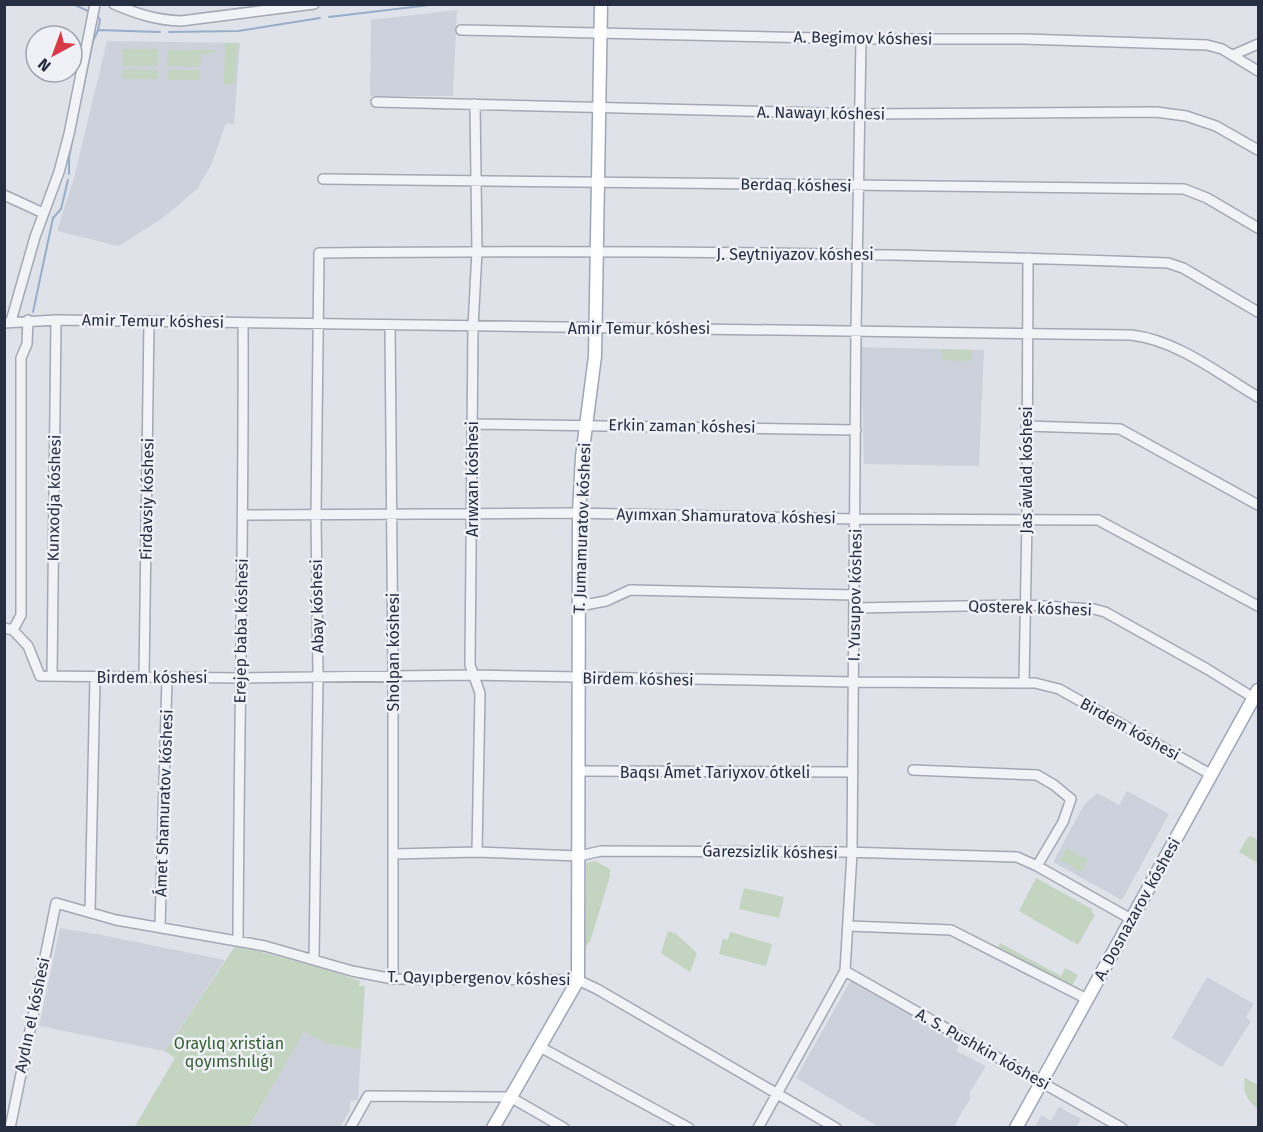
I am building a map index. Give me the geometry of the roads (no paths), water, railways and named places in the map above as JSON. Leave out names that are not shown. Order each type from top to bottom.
[{"type":"main road","name":"T. Jumamuratov kóshesi","points":[[578,980],[579,513],[582,457],[595,356],[601,4]]},
{"type":"main road","name":"A. Dosnazarov kóshesi","points":[[1016,1128],[1256,694]]},
{"type":"main road","points":[[493,1128],[578,980]]},
{"type":"street","points":[[8,322],[43,213],[59,173],[95,4]]},
{"type":"street","points":[[114,4],[150,18],[181,21],[314,4]]},
{"type":"street","name":"A. Begimov kóshesi","points":[[461,30],[861,39],[1024,39],[1207,45],[1222,49],[1258,71]]},
{"type":"street","name":"I. Yusupov kóshesi","points":[[759,1128],[845,971],[852,853],[861,39]]},
{"type":"street","points":[[1233,56],[1258,44]]},
{"type":"street","name":"A. Nawayı kóshesi","points":[[376,102],[861,114],[1156,112],[1186,116],[1216,126],[1258,150]]},
{"type":"street","name":"Arıwxan kóshesi","points":[[475,104],[477,251],[473,327],[470,665],[480,693],[477,852]]},
{"type":"street","name":"Berdaq kóshesi","points":[[323,179],[1184,189],[1207,198],[1258,228]]},
{"type":"street","points":[[4,195],[43,213]]},
{"type":"street","name":"J. Seytniyazov kóshesi","points":[[319,253],[477,251],[858,254],[1168,263],[1183,268],[1258,312]]},
{"type":"street","name":"Abay kóshesi","points":[[314,959],[318,676],[316,515],[319,253]]},
{"type":"street","name":"Jas áwlad kóshesi","points":[[1024,682],[1028,258]]},
{"type":"street","points":[[9,629],[21,615],[21,358],[27,344],[28,320]]},
{"type":"street","name":"Amir Temur kóshesi","points":[[8,322],[28,320],[149,321],[1026,333],[1149,337],[1186,354],[1258,397]]},
{"type":"street","name":"Kunxodja kóshesi","points":[[52,676],[56,320]]},
{"type":"street","name":"Firdavsiy kóshesi","points":[[144,678],[149,321]]},
{"type":"street","name":"Erejep baba kóshesi","points":[[238,939],[244,514],[243,323]]},
{"type":"street","name":"Sholpan kóshesi","points":[[390,326],[393,979]]},
{"type":"street","name":"Erkin zaman kóshesi","points":[[472,424],[856,430]]},
{"type":"street","points":[[1026,426],[1120,429],[1258,505]]},
{"type":"street","name":"Ayımxan Shamuratova kóshesi","points":[[244,514],[579,513],[855,519],[1098,520],[1258,606]]},
{"type":"street","points":[[579,606],[606,601],[630,590],[855,595]]},
{"type":"street","name":"Qosterek kóshesi","points":[[854,608],[1025,604],[1094,609],[1105,612],[1256,694]]},
{"type":"street","name":"Birdem kóshesi","points":[[9,629],[28,646],[40,676],[240,678],[473,675],[854,682],[1024,682],[1059,689],[1212,775]]},
{"type":"street","points":[[90,911],[95,677]]},
{"type":"street","name":"Ámet Shamuratov kóshesi","points":[[160,927],[167,678]]},
{"type":"street","points":[[913,770],[1037,775],[1054,785],[1071,799],[1063,822],[1037,866]]},
{"type":"street","name":"Baqsı Ámet Tariyxov ótkeli","points":[[578,771],[853,772]]},
{"type":"street","name":"Ǵarezsizlik kóshesi","points":[[393,854],[477,852],[579,856],[601,851],[1017,857],[1131,919]]},
{"type":"street","name":"T. Qayıpbergenov kóshesi","points":[[56,903],[116,920],[238,939],[352,971],[393,979],[578,980],[836,1128]]},
{"type":"street","name":"Aydın el kóshesi","points":[[10,1128],[56,903]]},
{"type":"street","points":[[849,926],[951,930],[1087,999]]},
{"type":"street","name":"A. S. Pushkin kóshesi","points":[[845,971],[1122,1128]]},
{"type":"street","points":[[540,1047],[689,1128]]},
{"type":"street","points":[[350,1128],[368,1096],[510,1097],[564,1128]]},
{"type":"waterway","points":[[73,4],[88,11]]},
{"type":"waterway","points":[[329,17],[438,4]]},
{"type":"waterway","points":[[97,15],[100,20],[98,30],[160,32]]},
{"type":"waterway","points":[[169,32],[238,31],[320,18]]},
{"type":"waterway","points":[[77,117],[93,41],[98,30]]},
{"type":"waterway","points":[[69,174],[69,157],[73,137]]},
{"type":"waterway","points":[[33,312],[53,218],[61,209],[68,180]]},
{"type":"park label","name":"Oraylıq xristian qoyımshılıǵı","points":[[229,1052]]}]
